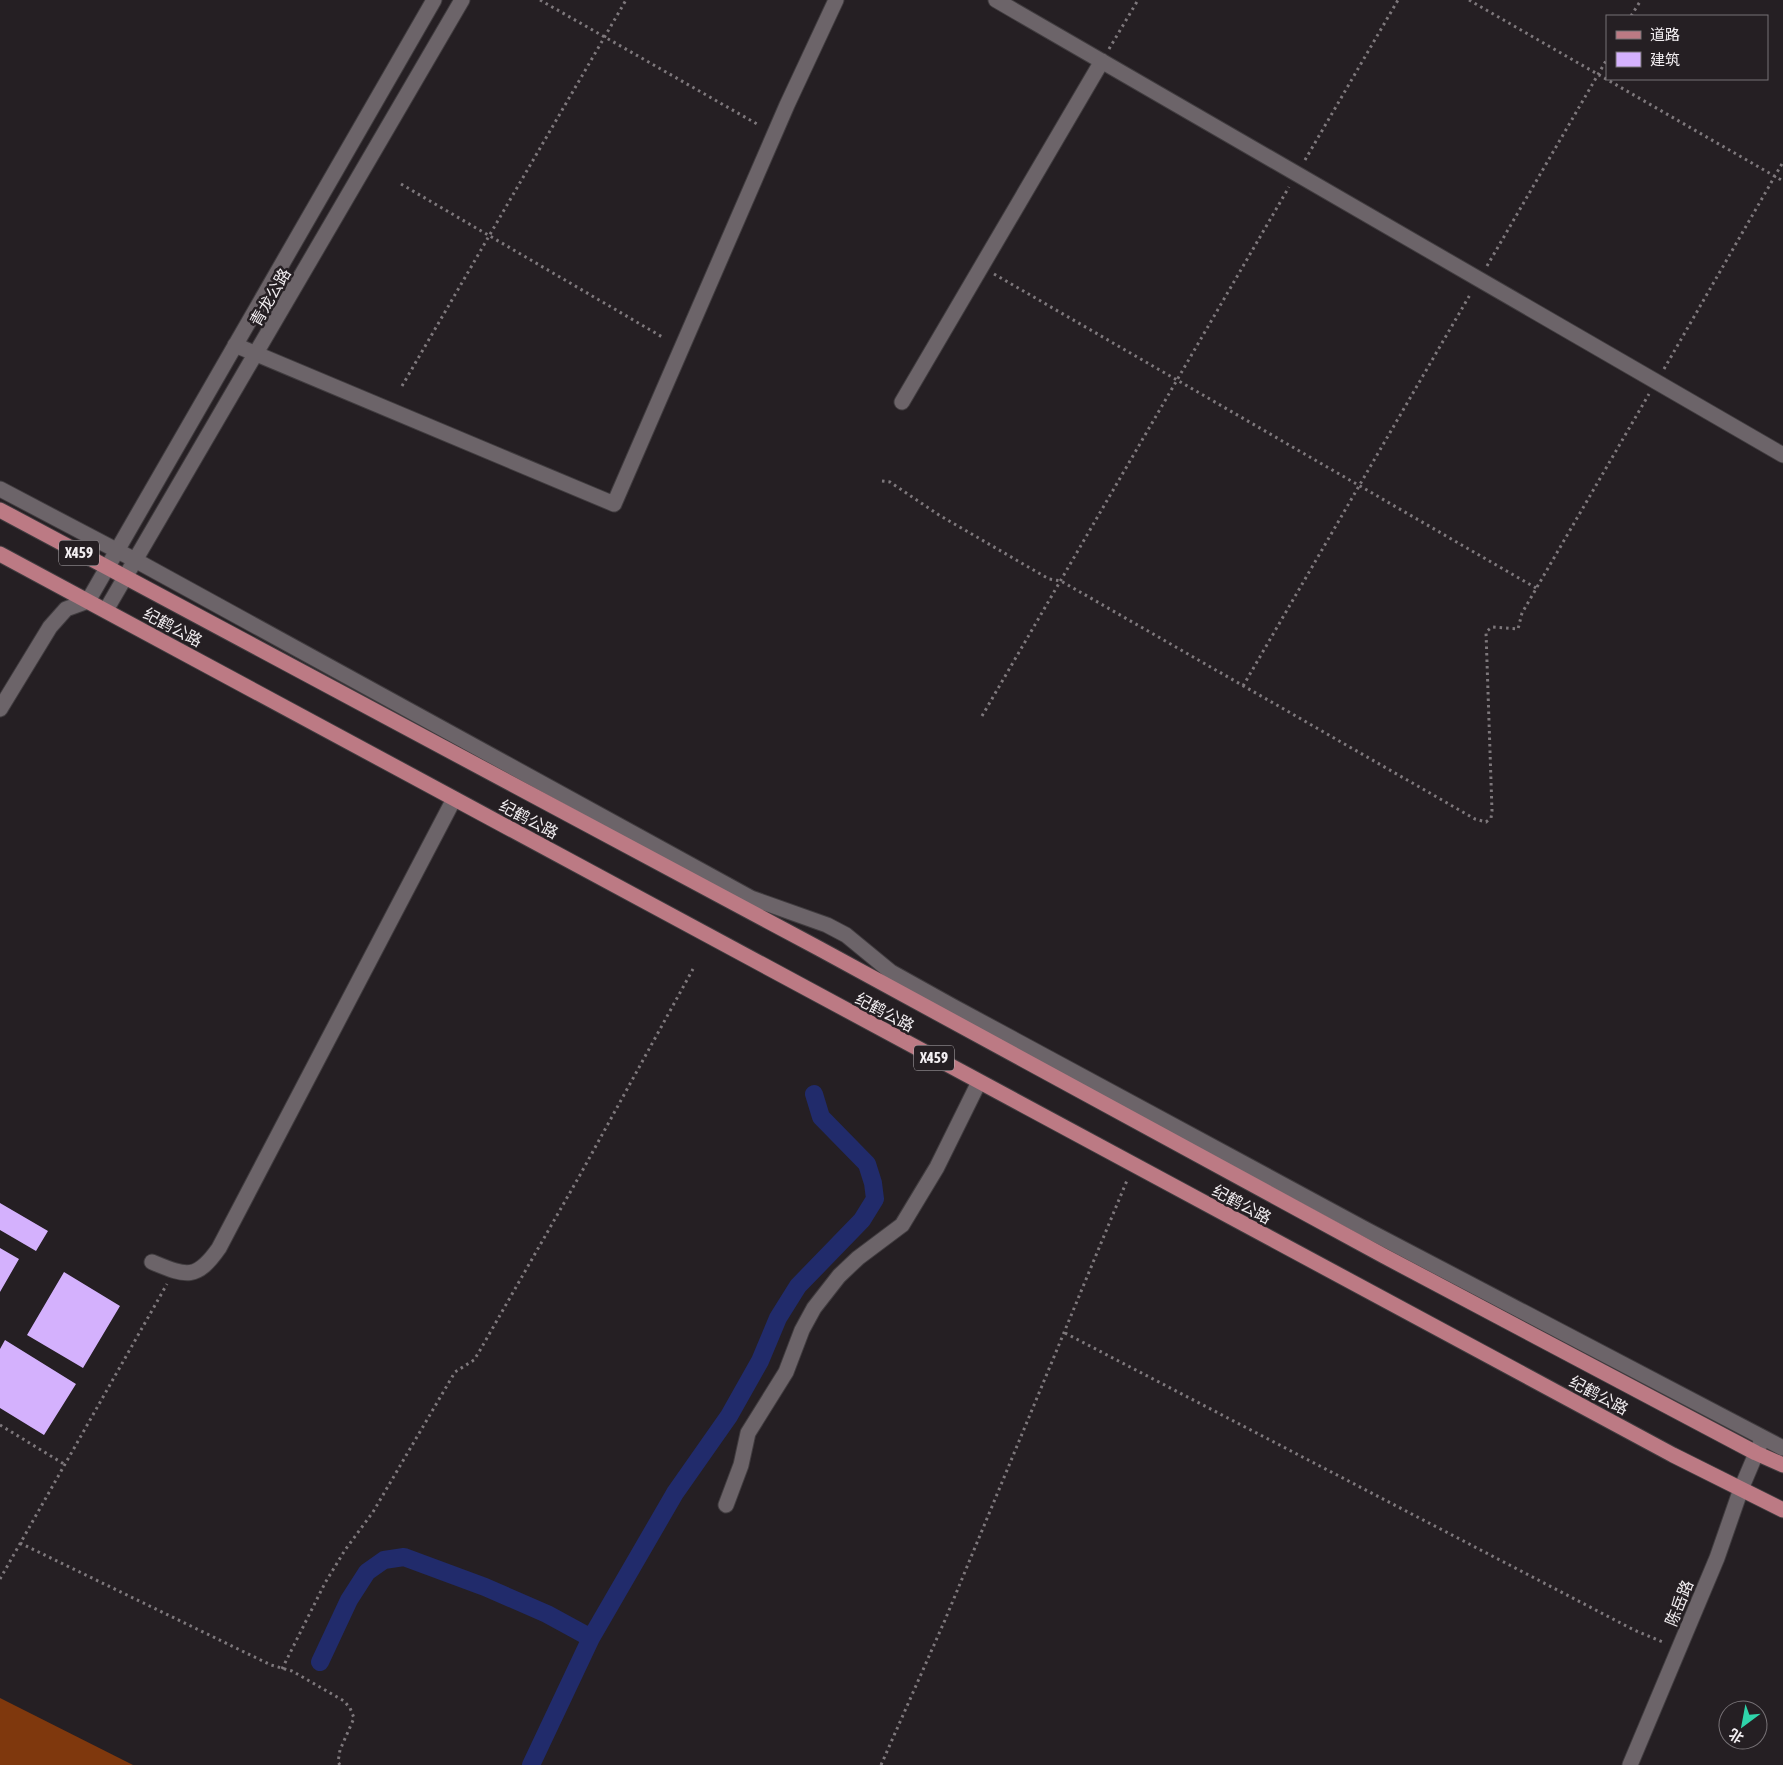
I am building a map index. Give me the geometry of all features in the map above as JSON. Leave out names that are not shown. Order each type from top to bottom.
[{"type":"main road","name":"纪鹤公路","points":[[0,510],[820,949],[1384,1256],[1756,1453],[1783,1465]]},
{"type":"main road","name":"纪鹤公路","points":[[0,554],[1673,1455],[1783,1510]]},
{"type":"street","name":"青龙公路","points":[[88,601],[434,0]]},
{"type":"street","name":"青龙公路","points":[[106,610],[462,0]]},
{"type":"street","points":[[235,344],[614,504],[787,105],[836,0]]},
{"type":"street","points":[[996,0],[1783,455]]},
{"type":"street","points":[[902,402],[1102,62]]},
{"type":"street","points":[[0,490],[135,560],[751,898],[827,925],[846,935],[891,972],[952,1006],[1365,1229],[1783,1448]]},
{"type":"street","points":[[0,709],[50,627],[66,610],[88,601]]},
{"type":"street","points":[[152,1262],[175,1272],[188,1273],[206,1267],[219,1248],[454,799]]},
{"type":"street","points":[[726,1505],[741,1465],[748,1433],[786,1372],[802,1330],[814,1308],[839,1276],[858,1258],[902,1226],[937,1167],[979,1082]]},
{"type":"street","name":"陈岳路","points":[[1630,1765],[1717,1558],[1741,1489],[1763,1437]]},
{"type":"path","points":[[540,0],[757,124]]},
{"type":"path","points":[[402,386],[626,0]]},
{"type":"path","points":[[1102,62],[1138,0]]},
{"type":"path","points":[[982,716],[1398,0]]},
{"type":"path","points":[[1469,0],[1606,79]]},
{"type":"path","points":[[1632,15],[1641,0]]},
{"type":"path","points":[[1243,686],[1606,61]]},
{"type":"path","points":[[1608,80],[1783,181]]},
{"type":"path","points":[[401,184],[664,338]]},
{"type":"path","points":[[981,267],[1536,588]]},
{"type":"path","points":[[882,481],[890,482],[939,515],[1049,579],[1061,581],[1475,819],[1486,822],[1491,818],[1492,811],[1484,638],[1486,632],[1492,627],[1518,629]]},
{"type":"path","points":[[282,1669],[330,1575],[373,1512],[455,1372],[474,1360],[479,1352],[580,1175],[693,969]]},
{"type":"path","points":[[881,1765],[945,1620],[1065,1333],[1122,1189],[1135,1166]]},
{"type":"path","points":[[0,1579],[175,1272]]},
{"type":"path","points":[[1065,1333],[1634,1630],[1679,1650]]},
{"type":"path","points":[[0,1425],[64,1464]]},
{"type":"path","points":[[20,1543],[282,1669],[292,1671],[344,1701],[350,1708],[354,1718],[340,1750],[338,1762],[340,1765]]},
{"type":"shaded area","points":[[0,1698],[133,1765],[0,1765]]},
{"type":"building","points":[[0,1203],[48,1231],[36,1251],[0,1230]]},
{"type":"building","points":[[0,1248],[19,1259],[0,1292]]},
{"type":"building","points":[[64,1272],[120,1306],[83,1368],[27,1335]]},
{"type":"building","points":[[5,1340],[76,1384],[44,1435],[0,1408],[0,1349]]},
{"type":"waterway","points":[[531,1765],[591,1638],[675,1493],[729,1416],[760,1361],[778,1318],[798,1286],[862,1220],[875,1199],[873,1183],[867,1164],[821,1117],[814,1094]]},
{"type":"waterway","points":[[320,1662],[349,1600],[367,1572],[384,1560],[404,1557],[485,1587],[547,1614],[591,1638]]}]
